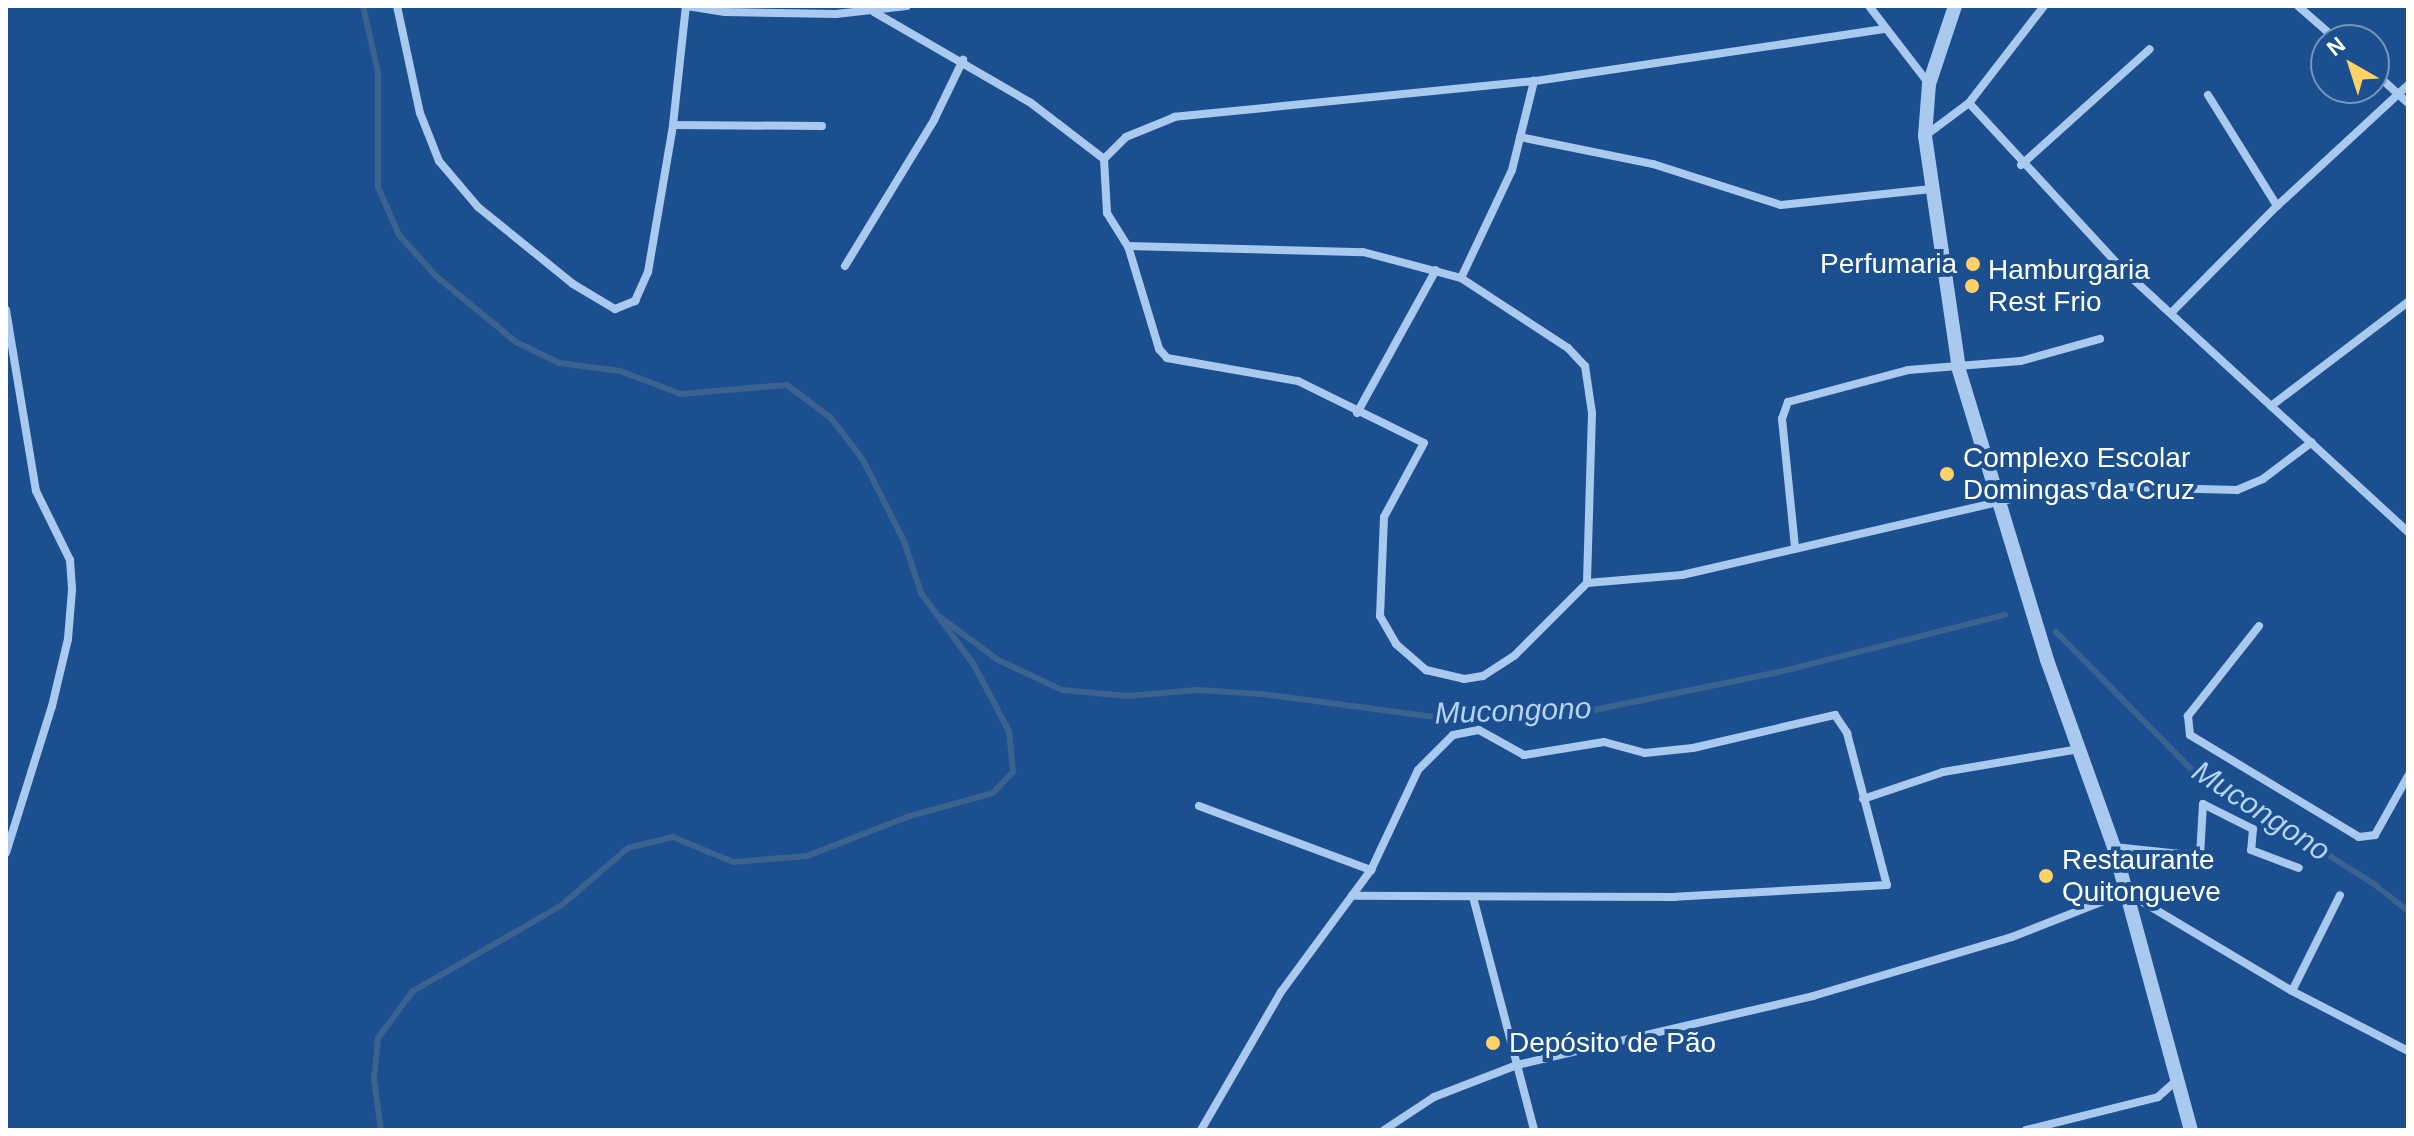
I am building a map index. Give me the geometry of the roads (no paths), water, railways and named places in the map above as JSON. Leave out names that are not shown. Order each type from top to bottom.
[{"type":"street","points":[[397,6],[420,113],[439,161],[478,207],[599,303],[615,309],[635,301],[648,272],[673,125],[686,6],[725,12],[874,12],[907,6]]},
{"type":"street","points":[[1869,6],[1929,84]]},
{"type":"street","points":[[1955,6],[1929,84],[1925,136],[1959,370],[2047,660],[2114,847],[2191,1130]]},
{"type":"street","points":[[1925,136],[1969,103],[2044,6]]},
{"type":"street","points":[[2298,6],[2319,24]]},
{"type":"street","points":[[874,12],[963,60],[1031,103],[1104,159]]},
{"type":"street","points":[[1884,29],[1534,81],[1175,117],[1126,137],[1104,159],[1107,213],[1128,246],[1159,349],[1167,358],[1279,375],[1424,443],[1384,517],[1380,616],[1396,644],[1426,670],[1464,679],[1483,676],[1515,655],[1587,583],[1682,575],[1795,547],[2086,486],[2237,490],[2263,479],[2312,442]]},
{"type":"street","points":[[2021,165],[2150,49]]},
{"type":"street","points":[[845,266],[934,120],[963,60]]},
{"type":"street","points":[[1461,278],[1512,170],[1534,81]]},
{"type":"street","points":[[2173,311],[2277,206],[2408,85]]},
{"type":"street","points":[[2390,86],[2408,103]]},
{"type":"street","points":[[2208,95],[2277,206]]},
{"type":"street","points":[[1969,103],[2021,165],[2121,268],[2173,311],[2271,406],[2404,520],[2408,532]]},
{"type":"street","points":[[673,125],[822,126]]},
{"type":"street","points":[[1520,137],[1605,159],[1653,164],[1781,205],[1931,189]]},
{"type":"street","points":[[1128,246],[1363,252],[1461,278],[1568,348],[1585,366],[1592,413],[1587,583]]},
{"type":"street","points":[[1357,413],[1436,270]]},
{"type":"street","points":[[2271,406],[2408,302]]},
{"type":"street","points":[[6,310],[36,491],[70,560],[72,590],[68,639],[52,706],[6,853]]},
{"type":"street","points":[[1795,547],[1782,419],[1788,402],[1908,370],[1959,370],[2021,361],[2100,339]]},
{"type":"street","points":[[2259,626],[2188,716],[2190,735],[2359,837],[2375,835],[2408,776]]},
{"type":"street","points":[[1201,1130],[1281,992],[1371,870],[1418,770],[1442,741],[1466,731],[1492,735],[1524,755],[1592,743],[1645,753],[1708,744],[1828,714],[1847,733],[1887,885],[1675,897],[1352,896]]},
{"type":"street","points":[[1863,799],[1943,772],[2079,749]]},
{"type":"street","points":[[2114,847],[2200,856],[2203,804],[2253,829],[2251,850],[2299,868]]},
{"type":"street","points":[[1199,806],[1371,870]]},
{"type":"street","points":[[2126,892],[2292,991],[2408,1051]]},
{"type":"street","points":[[1384,1130],[1434,1097],[1517,1065],[1813,996],[2012,937],[2126,892]]},
{"type":"street","points":[[2292,991],[2340,895]]},
{"type":"street","points":[[1473,897],[1534,1130]]},
{"type":"street","points":[[2026,1130],[2158,1097],[2175,1086],[2178,1077]]},
{"type":"street","points":[[2178,1077],[2199,1130]]},
{"type":"waterway","points":[[363,6],[378,72],[378,187],[399,235],[436,276],[516,342],[559,363],[620,371],[681,394],[787,385],[831,418],[863,460],[904,541],[921,593],[974,665],[1009,731],[1013,772],[993,793],[907,817],[807,856],[733,862],[673,837],[628,848],[562,905],[413,991],[378,1038],[374,1080],[381,1130]]},
{"type":"waterway","name":"Mucongono","points":[[940,617],[998,660],[1062,690],[1128,696],[1197,690],[1262,694],[1458,720],[1594,710],[1775,673],[2005,615]]},
{"type":"waterway","name":"Mucongono","points":[[2056,632],[2190,768],[2374,884],[2408,911]]},
{"type":"place","name":"Perfumaria","points":[[1973,264]]},
{"type":"place","name":"Hamburgaria Rest Frio","points":[[1972,286]]},
{"type":"place","name":"Complexo Escolar Domingas da Cruz","points":[[1947,474]]},
{"type":"place","name":"Restaurante Quitongueve","points":[[2046,876]]},
{"type":"place","name":"Depósito de Pão","points":[[1493,1043]]}]
